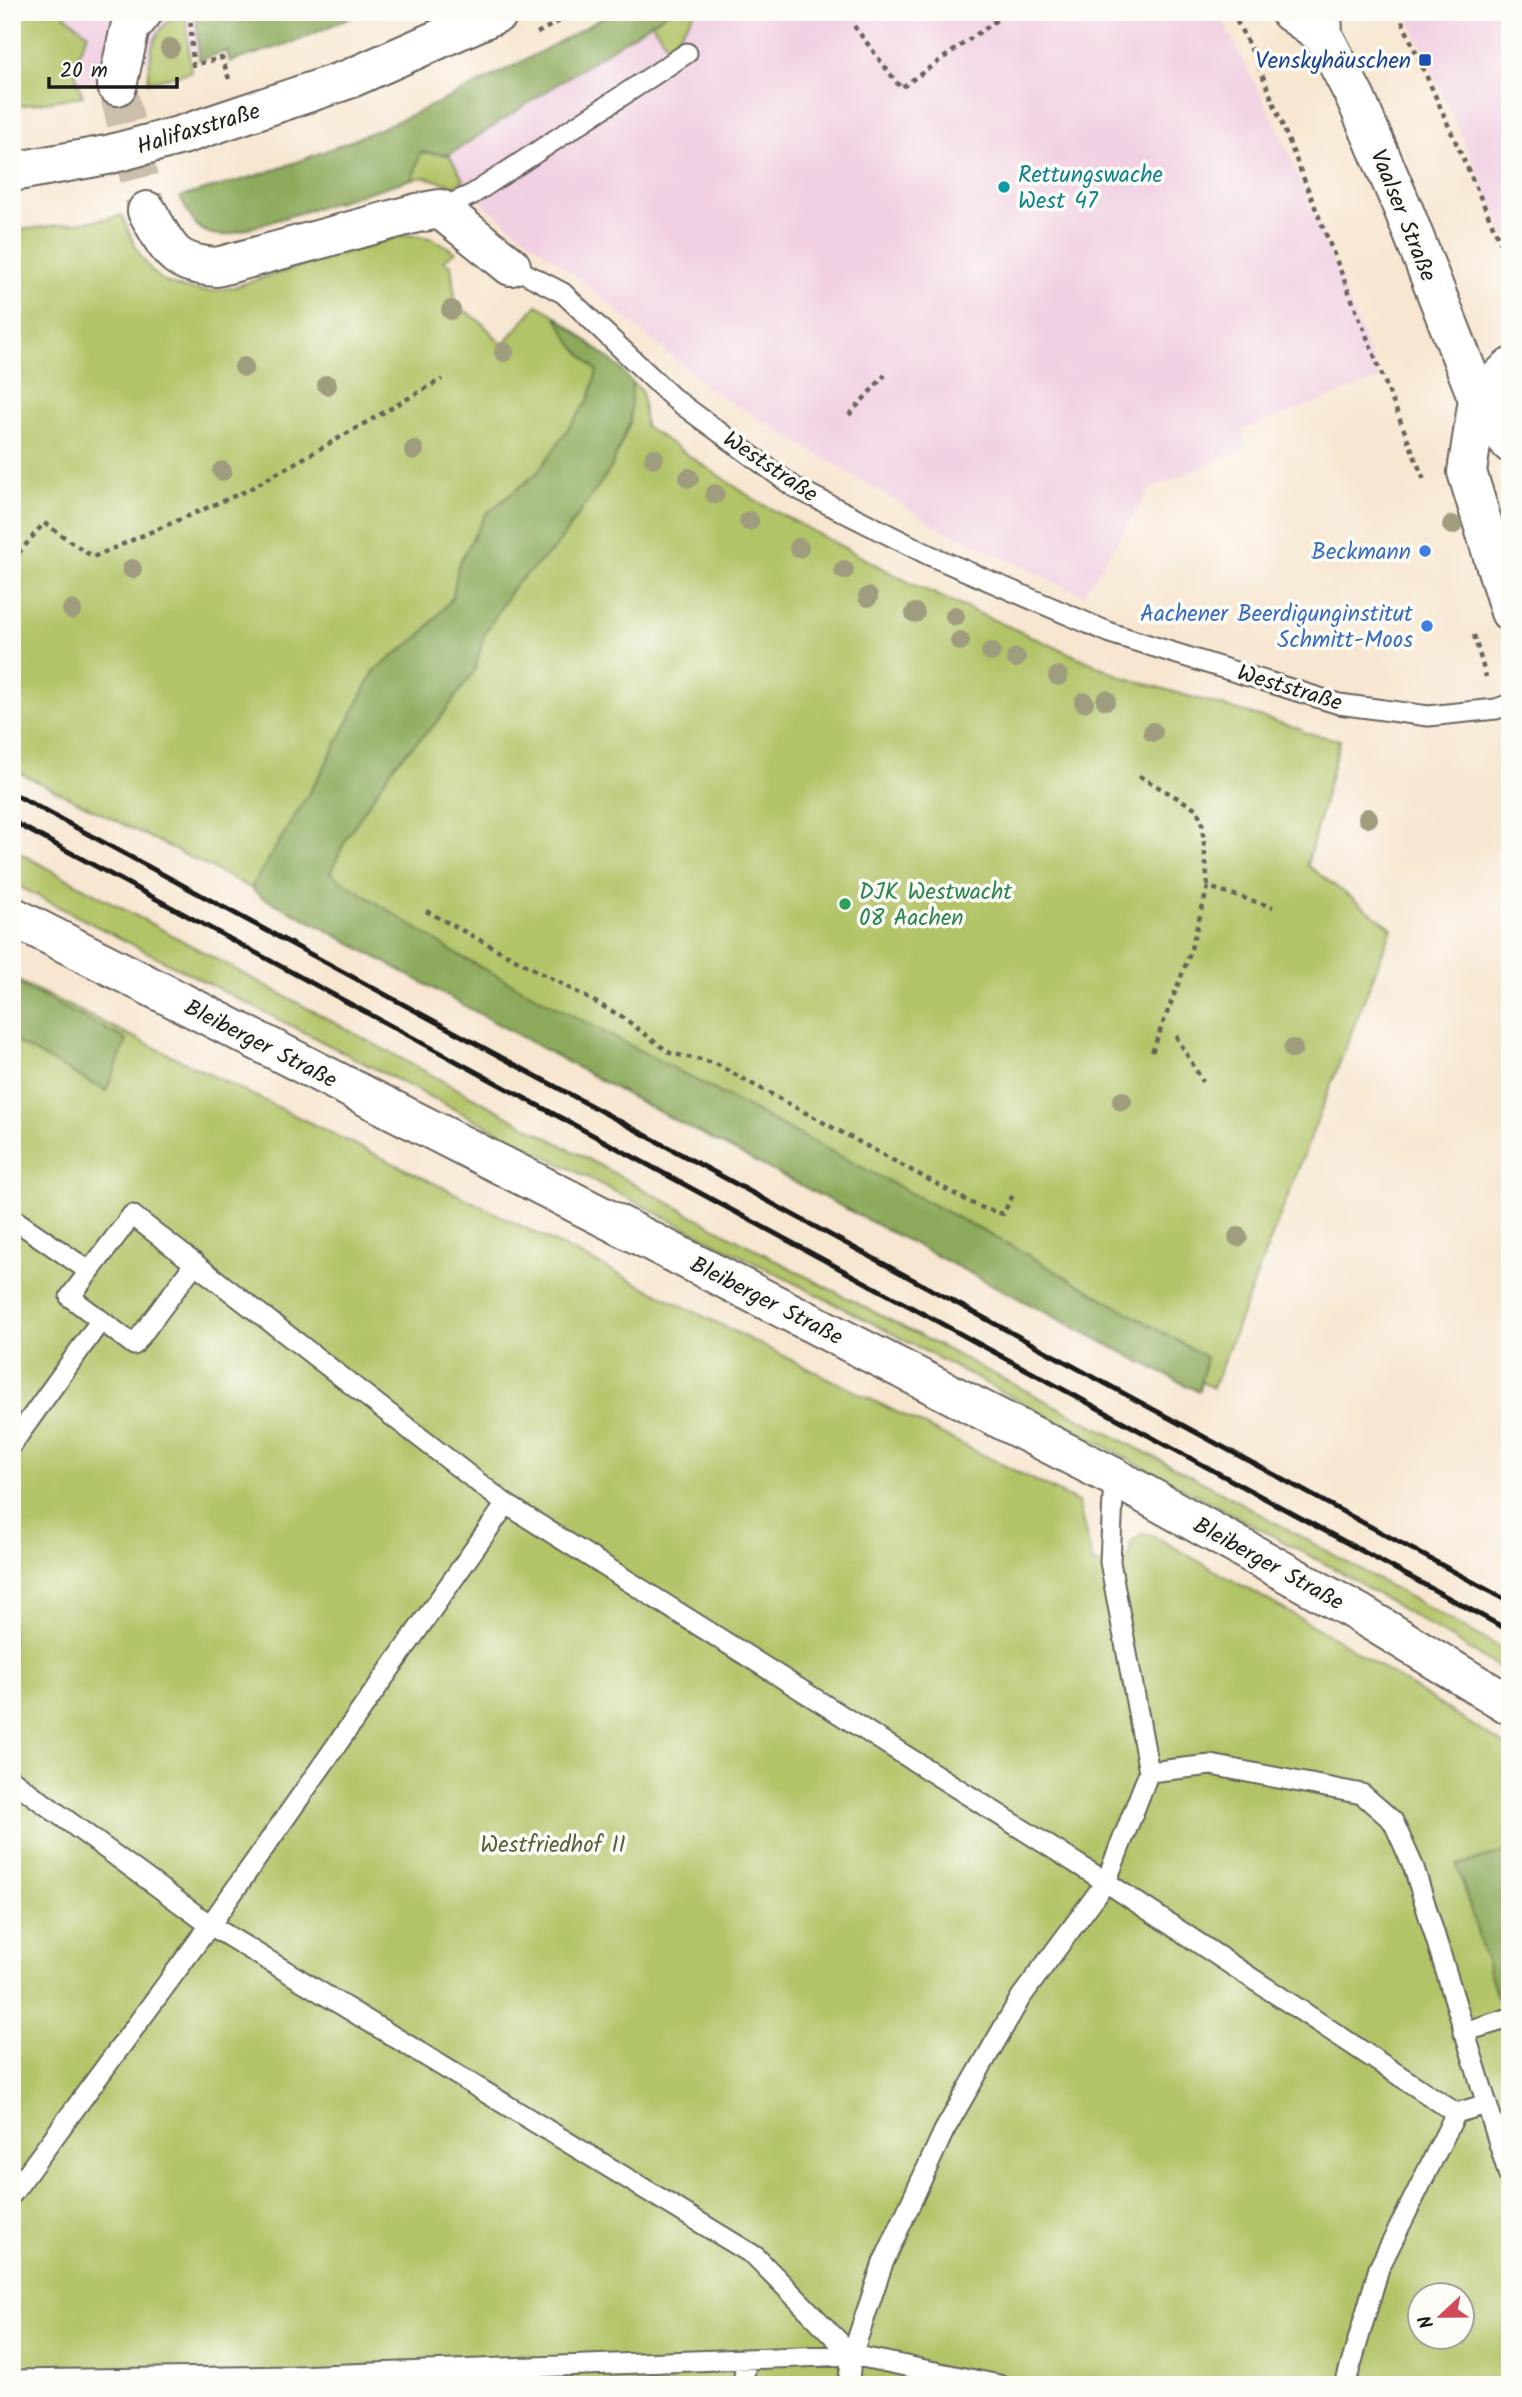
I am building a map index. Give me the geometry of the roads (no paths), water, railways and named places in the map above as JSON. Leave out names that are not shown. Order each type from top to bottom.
[{"type":"street","points":[[117,86],[130,28],[143,12]]},
{"type":"street","name":"Vaalser Straße","points":[[1290,12],[1322,24],[1405,211],[1494,401],[1510,443]]},
{"type":"street","name":"Halifaxstraße","points":[[12,172],[107,155],[182,135],[349,79],[497,13]]},
{"type":"street","points":[[147,211],[170,251],[193,265],[217,267],[440,209]]},
{"type":"street","name":"Weststraße","points":[[440,209],[511,267]]},
{"type":"street","points":[[1494,401],[1510,368]]},
{"type":"street","name":"Vaalser Straße","points":[[1494,401],[1467,472],[1510,612]]},
{"type":"street","name":"Bleiberger Straße","points":[[12,916],[1114,1477],[1357,1612],[1510,1706]]},
{"type":"lane","points":[[440,209],[473,194],[687,53]]},
{"type":"lane","name":"Weststraße","points":[[511,267],[563,293],[673,398],[794,487],[929,555],[1113,634],[1339,704],[1428,716],[1496,709],[1510,704]]},
{"type":"lane","points":[[195,1263],[134,1345],[70,1297],[132,1215],[195,1263],[506,1504],[1105,1882],[1455,2113]]},
{"type":"lane","points":[[12,1218],[89,1271]]},
{"type":"lane","points":[[12,1444],[101,1320]]},
{"type":"lane","points":[[848,2385],[852,2355],[883,2263],[944,2131],[1021,1997],[1105,1882],[1149,1772],[1110,1562],[1114,1477]]},
{"type":"lane","points":[[12,2194],[210,1925],[506,1504]]},
{"type":"lane","points":[[1149,1772],[1210,1765],[1362,1794],[1393,1821],[1414,1868],[1510,2179]]},
{"type":"lane","points":[[12,1780],[210,1925],[755,2256],[852,2355]]},
{"type":"lane","points":[[1463,2032],[1510,2018]]},
{"type":"lane","points":[[1345,2385],[1379,2268],[1455,2113],[1487,2104]]},
{"type":"lane","points":[[12,2380],[295,2381],[852,2355],[999,2385]]},
{"type":"lane","points":[[743,2385],[746,2359]]},
{"type":"tunnel","points":[[117,86],[147,211]]},
{"type":"railway","points":[[12,793],[1510,1602]]},
{"type":"railway","points":[[12,821],[1510,1631]]},
{"type":"place","name":"Venskyhäuschen","points":[[1425,60]]},
{"type":"place","name":"Rettungswache West 47","points":[[1004,187]]},
{"type":"place","name":"Beckmann","points":[[1425,551]]},
{"type":"place","name":"Aachener Beerdigunginstitut Schmitt-Moos","points":[[1427,626]]},
{"type":"place","name":"DJK Westwacht 08 Aachen","points":[[845,904]]},
{"type":"park label","name":"Westfriedhof II","points":[[553,1844]]}]
